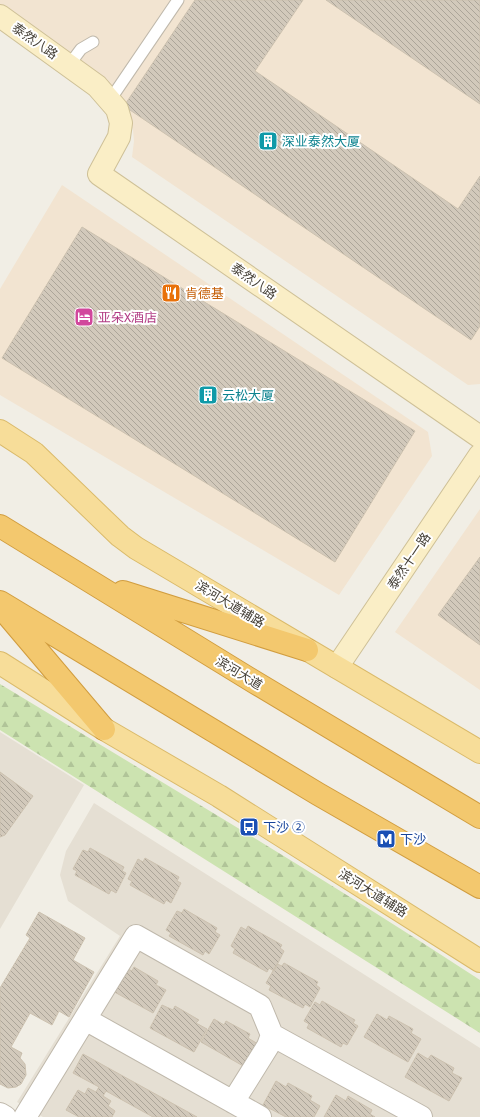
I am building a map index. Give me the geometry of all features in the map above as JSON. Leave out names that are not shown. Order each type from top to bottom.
[{"type":"highway","name":"滨河大道","points":[[0,526],[256,683],[480,817]]},
{"type":"highway","points":[[91,582],[307,650]]},
{"type":"highway","points":[[0,602],[318,794],[480,888]]},
{"type":"highway","points":[[0,607],[104,729]]},
{"type":"main road","name":"滨河大道辅路","points":[[0,431],[34,453],[120,536],[136,548],[480,752]]},
{"type":"main road","name":"滨河大道辅路","points":[[0,663],[104,729],[219,796],[480,961]]},
{"type":"street","name":"泰然八路","points":[[0,16],[97,86],[117,109],[120,116],[121,130],[116,144],[100,174],[480,436]]},
{"type":"street","name":"泰然八路","points":[[0,26],[93,91],[109,98]]},
{"type":"street","name":"泰然十一路","points":[[337,666],[480,455]]},
{"type":"street","points":[[25,1117],[136,936],[260,1006],[272,1035],[421,1117]]},
{"type":"street","points":[[85,1019],[260,1117]]},
{"type":"street","points":[[233,1102],[268,1046],[272,1035]]},
{"type":"street","points":[[0,1114],[5,1117]]},
{"type":"lane","points":[[109,98],[178,0]]},
{"type":"lane","points":[[69,65],[81,50],[93,42]]},
{"type":"shaded area","points":[[0,0],[480,0],[480,384],[468,385],[132,157],[134,141],[133,130],[128,118],[0,8]]},
{"type":"shaded area","name":"云松大厦","points":[[62,185],[428,432],[432,456],[339,595],[0,395],[0,289]]},
{"type":"shaded area","points":[[480,509],[480,690],[395,632]]},
{"type":"shaded area","points":[[0,732],[84,785],[0,929]]},
{"type":"shaded area","points":[[94,803],[480,1048],[480,1117],[43,1117],[17,1102],[120,936],[68,901],[60,875],[66,851]]},
{"type":"green space","points":[[0,684],[302,867],[480,980],[480,1033],[0,730]]},
{"type":"building","name":"深业泰然大厦","points":[[195,0],[303,0],[255,71],[458,209],[480,176],[480,326],[471,340],[124,106]]},
{"type":"building","points":[[326,0],[480,0],[480,104]]},
{"type":"building","name":"云松大厦","points":[[82,227],[415,431],[335,562],[2,358]]},
{"type":"building","points":[[480,557],[480,645],[438,615]]},
{"type":"building","points":[[0,772],[33,796],[5,835],[0,837]]},
{"type":"building","points":[[90,848],[124,867],[122,871],[126,873],[116,893],[111,890],[109,894],[75,875],[77,871],[73,869],[83,850],[88,852]]},
{"type":"building","points":[[145,858],[179,877],[177,881],[181,883],[171,903],[166,900],[164,904],[130,885],[132,881],[128,879],[138,859],[143,862]]},
{"type":"building","points":[[184,909],[217,928],[215,932],[220,935],[209,954],[205,951],[203,955],[169,936],[171,933],[166,930],[177,911],[182,913]]},
{"type":"building","points":[[39,912],[85,938],[73,960],[94,972],[69,1017],[59,1011],[52,1025],[30,1013],[11,1047],[22,1053],[20,1058],[25,1064],[26,1075],[21,1084],[16,1087],[8,1088],[0,1084],[0,988],[30,938],[26,935]]},
{"type":"building","points":[[248,926],[282,945],[280,948],[284,951],[274,971],[269,968],[267,972],[233,953],[235,949],[231,946],[241,927],[246,930]]},
{"type":"building","points":[[284,963],[318,982],[316,985],[320,988],[310,1007],[305,1004],[303,1008],[269,990],[271,986],[266,983],[277,964],[282,966]]},
{"type":"building","points":[[122,966],[132,971],[134,967],[158,981],[156,985],[166,990],[153,1013],[109,989]]},
{"type":"building","points":[[322,1001],[355,1020],[353,1023],[358,1026],[347,1045],[343,1043],[341,1047],[307,1028],[309,1024],[304,1021],[315,1002],[320,1005]]},
{"type":"building","points":[[162,1005],[173,1010],[175,1006],[199,1020],[196,1023],[207,1029],[194,1052],[150,1028]]},
{"type":"building","points":[[377,1014],[387,1020],[389,1016],[413,1029],[411,1033],[421,1039],[408,1062],[364,1037]]},
{"type":"building","points":[[214,1019],[224,1025],[226,1021],[250,1034],[248,1038],[258,1044],[245,1067],[201,1042]]},
{"type":"building","points":[[418,1053],[428,1059],[431,1055],[454,1068],[452,1073],[462,1078],[449,1101],[405,1077]]},
{"type":"building","points":[[83,1054],[197,1117],[153,1117],[106,1091],[103,1096],[111,1101],[108,1106],[115,1111],[112,1117],[79,1117],[66,1110],[78,1090],[85,1094],[88,1088],[96,1092],[99,1087],[73,1073]]},
{"type":"building","points":[[276,1081],[286,1087],[288,1083],[312,1096],[310,1100],[320,1106],[314,1117],[286,1117],[263,1105]]},
{"type":"building","points":[[336,1095],[346,1101],[348,1096],[372,1110],[370,1114],[375,1117],[324,1117]]},
{"type":"place","name":"深业泰然大厦","points":[[268,141]]},
{"type":"place","name":"肯德基","points":[[171,293]]},
{"type":"place","name":"亚朵X酒店","points":[[84,317]]},
{"type":"place","name":"云松大厦","points":[[208,395]]},
{"type":"place","name":"下沙 ②","points":[[249,827]]},
{"type":"place","name":"下沙","points":[[386,839]]}]
